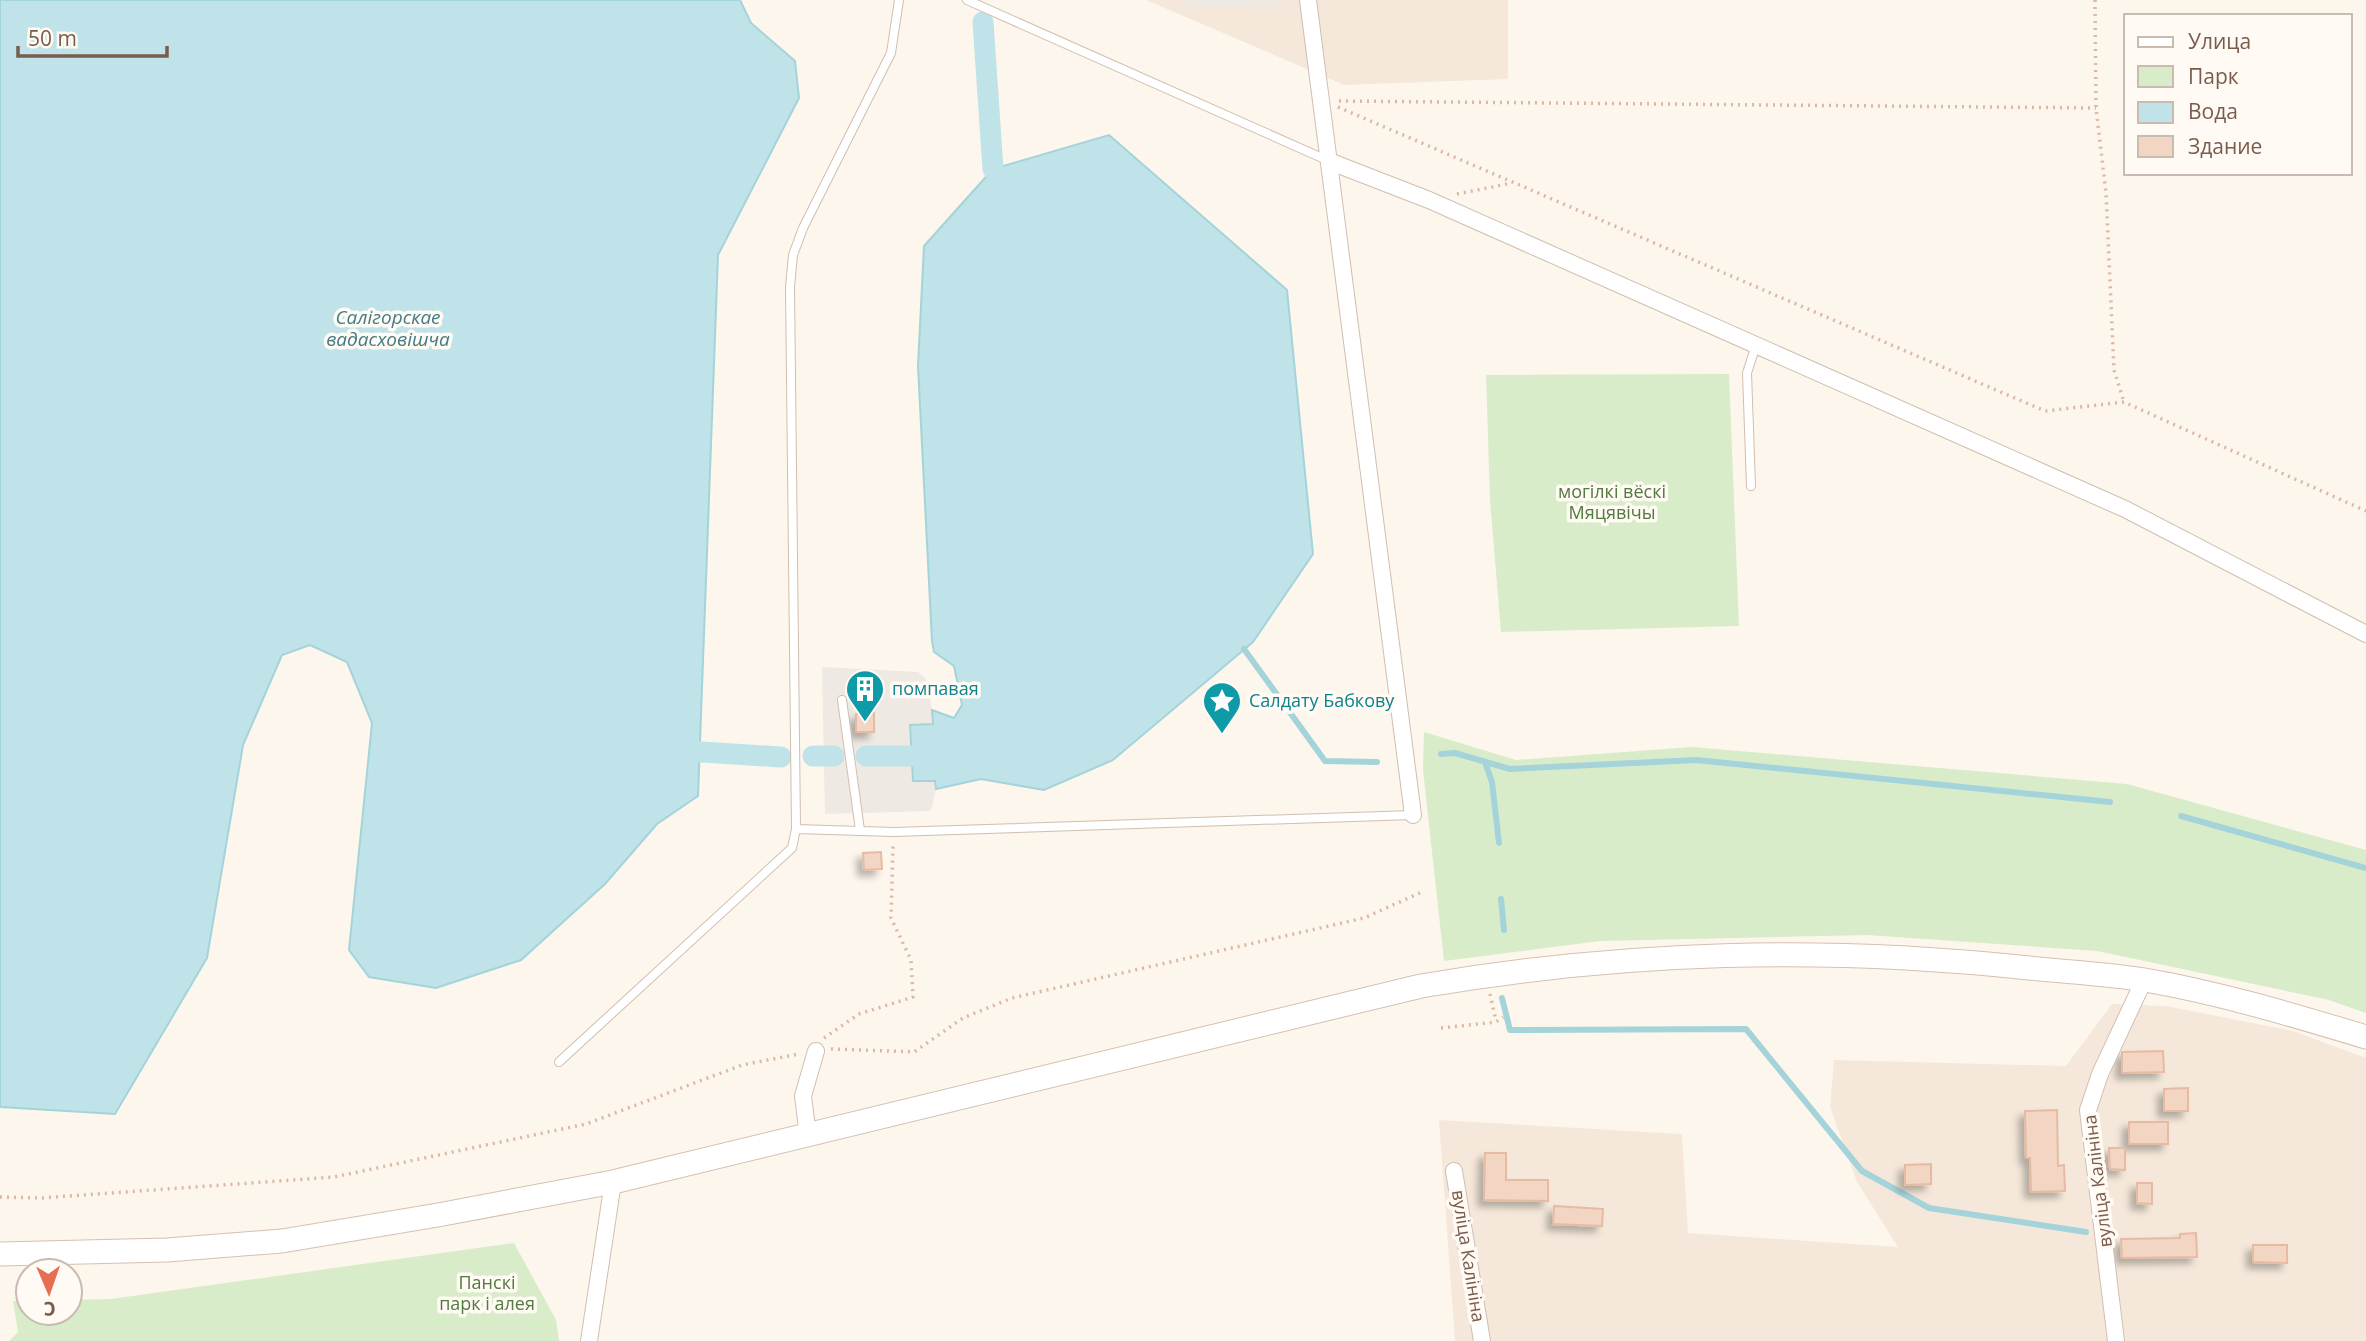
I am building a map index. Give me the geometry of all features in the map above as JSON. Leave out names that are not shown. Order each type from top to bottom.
[{"type":"main road","points":[[0,1254],[167,1251],[282,1241],[613,1182],[1421,986],[1521,969],[1671,955],[1806,953],[1938,958],[2144,980],[2271,1008],[2366,1037]]},
{"type":"street","points":[[1308,0],[1331,162],[1413,815]]},
{"type":"street","points":[[1331,162],[1429,200],[2125,509],[2366,634]]},
{"type":"street","name":"вуліца Калініна","points":[[2116,1341],[2088,1110],[2099,1074],[2144,980]]},
{"type":"street","points":[[808,1136],[803,1096],[816,1051]]},
{"type":"street","name":"вуліца Калініна","points":[[1454,1171],[1482,1341]]},
{"type":"street","points":[[589,1341],[613,1182]]},
{"type":"lane","points":[[559,1062],[792,848],[796,829],[790,287],[793,255],[803,228],[891,53],[899,0]]},
{"type":"lane","points":[[967,0],[1331,162]]},
{"type":"lane","points":[[1751,486],[1746,373],[1755,345]]},
{"type":"lane","points":[[842,700],[860,830]]},
{"type":"lane","points":[[796,829],[894,832],[1413,815]]},
{"type":"path","points":[[2095,0],[2096,108],[2106,193],[2114,370],[2124,402]]},
{"type":"path","points":[[1322,101],[2096,108]]},
{"type":"path","points":[[1322,101],[2045,411],[2124,402],[2366,512]]},
{"type":"path","points":[[1429,200],[1514,182]]},
{"type":"path","points":[[816,1051],[822,1039],[859,1014],[913,997],[911,960],[891,918],[894,832]]},
{"type":"path","points":[[0,1197],[42,1198],[334,1177],[586,1124],[742,1065],[816,1051],[914,1052],[963,1018],[1012,998],[1364,918],[1422,892]]},
{"type":"path","points":[[1492,1004],[1496,1022]]},
{"type":"path","points":[[1441,1028],[1496,1022],[1503,1017]]},
{"type":"shaded area","points":[[1146,0],[1508,0],[1508,79],[1344,85]]},
{"type":"shaded area","points":[[1185,0],[1281,0],[1281,6],[1186,8]]},
{"type":"shaded area","points":[[822,667],[918,672],[926,679],[932,710],[936,789],[931,811],[825,814]]},
{"type":"shaded area","points":[[2112,1004],[2166,1006],[2293,1031],[2366,1058],[2366,1341],[1455,1341],[1439,1120],[1682,1134],[1688,1233],[1898,1247],[1857,1182],[1830,1107],[1834,1060],[2066,1066]]},
{"type":"green space","name":"могілкі вёскі Мяцявічы","points":[[1729,374],[1739,626],[1501,632],[1490,500],[1486,375]]},
{"type":"green space","points":[[1424,732],[1516,760],[1692,747],[2127,784],[2366,850],[2366,1013],[2329,1000],[2097,951],[1867,935],[1600,941],[1444,961],[1423,770]]},
{"type":"green space","name":"Панскі парк і алея","points":[[514,1243],[556,1320],[559,1341],[9,1341],[18,1332],[17,1327],[84,1327],[84,1300],[111,1299]]},
{"type":"water","name":"Салігорскае вадасховішча","points":[[0,0],[740,0],[751,23],[795,61],[799,98],[718,255],[698,796],[657,824],[605,884],[521,960],[436,988],[369,977],[349,950],[372,723],[347,662],[310,645],[282,655],[243,745],[207,958],[115,1114],[0,1107]]},
{"type":"water","points":[[1109,135],[1287,290],[1313,554],[1253,642],[1113,760],[1044,790],[981,779],[936,789],[935,781],[913,781],[910,725],[933,724],[932,710],[954,718],[962,705],[954,666],[934,652],[932,641],[918,366],[924,246],[993,169]]},
{"type":"building","name":"помпавая","points":[[874,713],[874,732],[856,732],[856,714]]},
{"type":"building","points":[[881,852],[882,869],[864,870],[863,853]]},
{"type":"building","points":[[2163,1051],[2164,1072],[2122,1073],[2122,1052]]},
{"type":"building","points":[[2188,1088],[2188,1111],[2164,1111],[2164,1089]]},
{"type":"building","points":[[2057,1110],[2058,1166],[2064,1165],[2065,1191],[2031,1192],[2030,1158],[2026,1158],[2025,1111]]},
{"type":"building","points":[[2129,1122],[2168,1122],[2168,1144],[2129,1144]]},
{"type":"building","points":[[2109,1148],[2125,1148],[2125,1170],[2110,1169]]},
{"type":"building","points":[[1485,1153],[1506,1153],[1506,1180],[1548,1180],[1548,1201],[1484,1200]]},
{"type":"building","points":[[1931,1164],[1931,1184],[1905,1185],[1905,1165]]},
{"type":"building","points":[[2137,1183],[2152,1183],[2152,1204],[2137,1203]]},
{"type":"building","points":[[1554,1206],[1603,1209],[1602,1226],[1553,1224]]},
{"type":"building","points":[[2196,1233],[2197,1257],[2122,1258],[2121,1239],[2180,1238],[2180,1234]]},
{"type":"building","points":[[2253,1245],[2287,1245],[2287,1263],[2253,1262]]},
{"type":"waterway","points":[[983,22],[993,169]]},
{"type":"waterway","points":[[1244,649],[1325,761],[1377,762]]},
{"type":"waterway","points":[[671,750],[781,757]]},
{"type":"waterway","points":[[1441,754],[1455,753],[1510,769],[1696,760],[2110,802]]},
{"type":"waterway","points":[[813,756],[834,756]]},
{"type":"waterway","points":[[866,756],[912,756]]},
{"type":"waterway","points":[[1485,762],[1492,782],[1499,843]]},
{"type":"waterway","points":[[2181,816],[2366,868]]},
{"type":"waterway","points":[[1501,899],[1504,930]]},
{"type":"waterway","points":[[1502,998],[1510,1030],[1746,1029],[1862,1171],[1929,1208],[2086,1232]]},
{"type":"place","name":"помпавая","points":[[865,723]]},
{"type":"place","name":"Салдату Бабкову","points":[[1222,735]]}]
